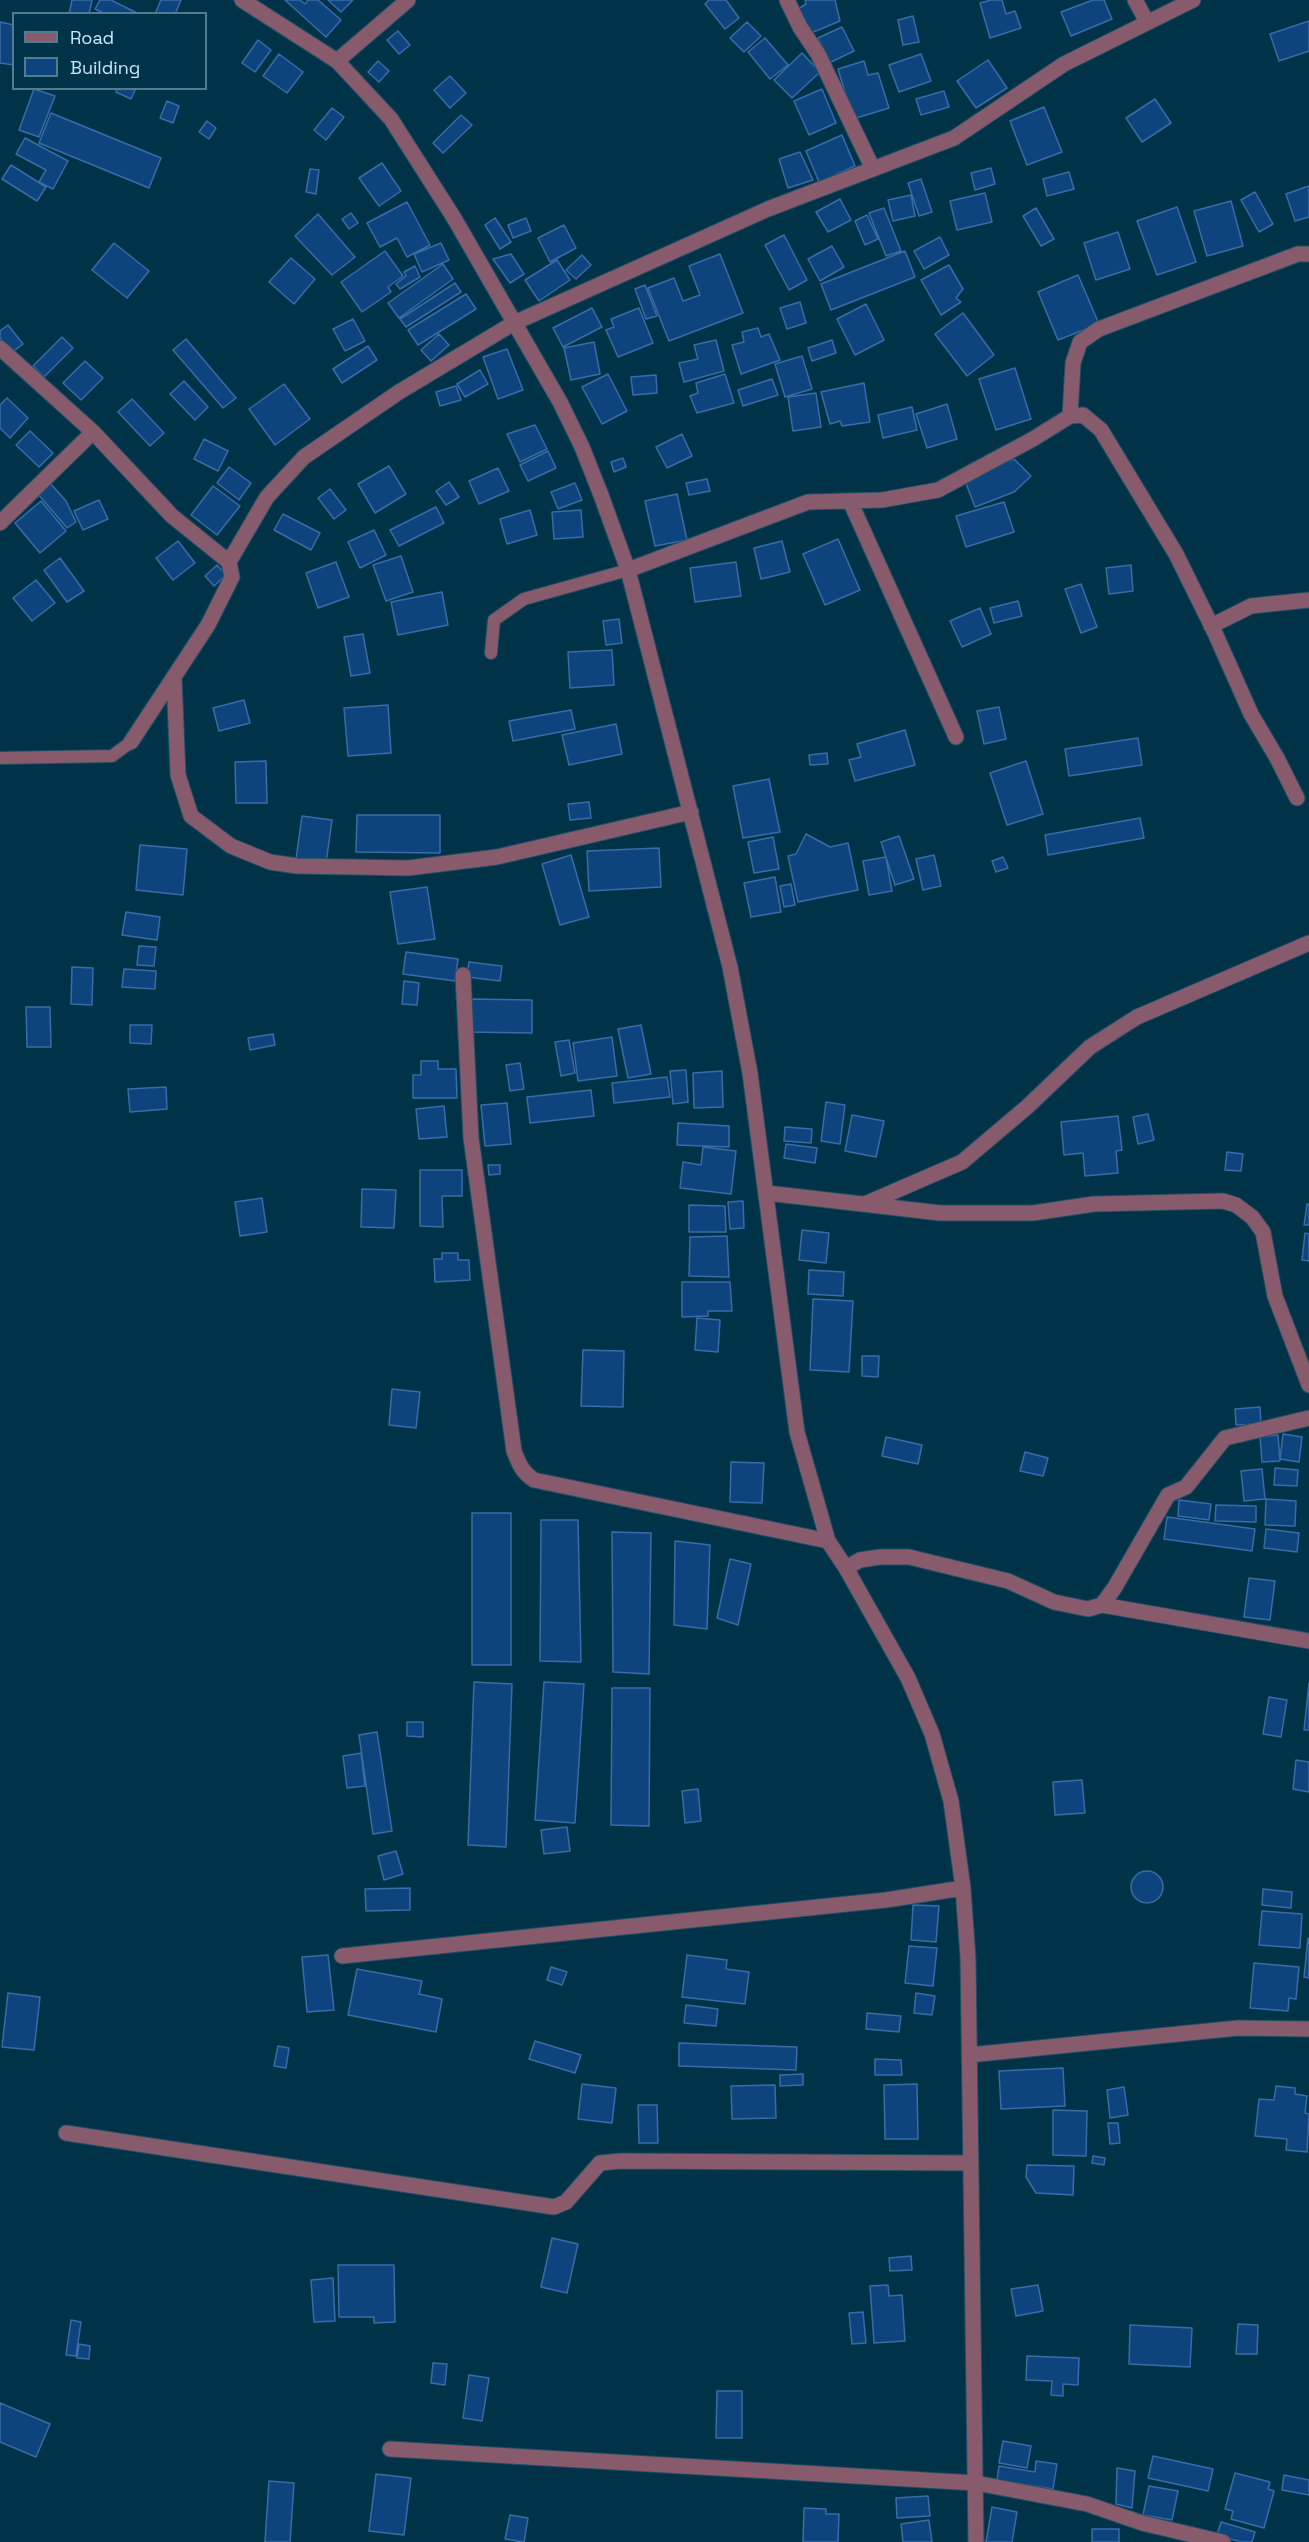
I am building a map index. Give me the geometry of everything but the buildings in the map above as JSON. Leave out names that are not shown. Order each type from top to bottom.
[{"type":"street","points":[[242,0],[337,61],[391,119],[454,218],[560,402],[582,447],[628,570],[730,968],[750,1074],[797,1432],[828,1540],[908,1678],[932,1734],[951,1802],[963,1887],[968,1958],[976,2542]]},
{"type":"street","points":[[337,61],[408,0]]},
{"type":"street","points":[[787,0],[800,27],[818,54],[873,169]]},
{"type":"street","points":[[1134,0],[1148,22]]},
{"type":"street","points":[[229,562],[267,497],[304,457],[399,392],[514,324],[768,209],[954,138],[1064,64],[1193,0]]},
{"type":"street","points":[[1070,416],[1073,363],[1080,342],[1099,329],[1298,254],[1309,254]]},
{"type":"street","points":[[0,348],[93,432],[172,516],[229,562],[232,577],[208,625],[131,742]]},
{"type":"street","points":[[628,570],[808,502],[882,500],[938,490],[1033,439],[1070,416],[1083,415],[1101,430],[1176,554],[1251,714],[1297,798]]},
{"type":"street","points":[[0,523],[93,432]]},
{"type":"street","points":[[850,501],[956,737]]},
{"type":"street","points":[[1211,626],[1251,606],[1309,600]]},
{"type":"street","points":[[174,676],[178,775],[191,816],[231,846],[270,862],[297,866],[408,868],[497,857],[691,812]]},
{"type":"street","points":[[865,1204],[962,1162],[1027,1107],[1090,1047],[1137,1017],[1309,943]]},
{"type":"street","points":[[463,975],[471,1138],[514,1451],[519,1466],[525,1475],[534,1480],[828,1540]]},
{"type":"street","points":[[767,1193],[940,1213],[1034,1213],[1094,1204],[1223,1201],[1236,1205],[1252,1217],[1263,1232],[1275,1296],[1309,1385]]},
{"type":"street","points":[[1102,1605],[1115,1587],[1168,1495],[1186,1487],[1225,1438],[1309,1418]]},
{"type":"street","points":[[846,1568],[860,1560],[909,1557],[1008,1581],[1054,1602],[1088,1609],[1102,1605],[1309,1641]]},
{"type":"street","points":[[342,1956],[886,1900],[963,1887]]},
{"type":"street","points":[[969,2055],[1238,2028],[1309,2030]]},
{"type":"street","points":[[66,2133],[554,2207],[566,2202],[600,2163],[620,2160],[971,2163]]},
{"type":"street","points":[[390,2449],[976,2483],[1087,2504],[1142,2523],[1223,2542]]},
{"type":"lane","points":[[490,653],[495,620],[524,599],[628,570]]},
{"type":"lane","points":[[0,758],[112,756],[131,742]]}]
